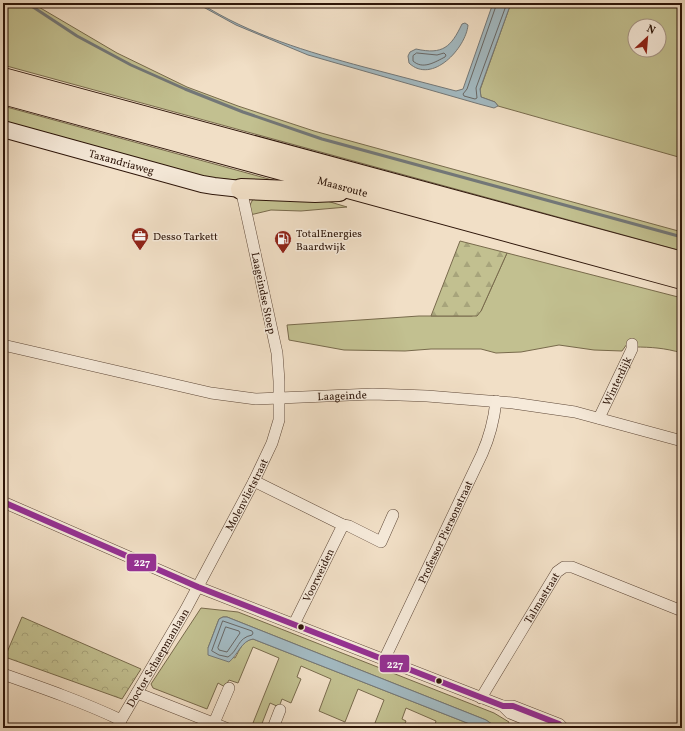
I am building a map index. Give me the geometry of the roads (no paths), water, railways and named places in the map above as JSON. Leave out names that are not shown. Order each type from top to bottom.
[{"type":"highway","name":"Maasroute","points":[[3,78],[682,262]]},
{"type":"highway","name":"Maasroute","points":[[3,94],[682,279]]},
{"type":"highway","points":[[241,189],[315,192],[354,189]]},
{"type":"main road","name":"Taxandriaweg","points":[[3,129],[202,184],[241,189]]},
{"type":"street","name":"Laageindse Stoep","points":[[241,189],[277,353],[279,398]]},
{"type":"street","name":"Winterdijk","points":[[599,418],[632,349],[632,344]]},
{"type":"street","name":"Laageinde","points":[[3,345],[212,392],[256,399],[373,394],[496,401],[575,412],[682,441]]},
{"type":"street","name":"Molenvlietstraat","points":[[198,587],[254,481],[272,443],[279,420],[279,398]]},
{"type":"street","name":"Professor Piersonstraat","points":[[384,660],[490,436],[494,421],[496,401]]},
{"type":"street","points":[[254,481],[381,542],[393,516]]},
{"type":"street","points":[[3,502],[198,587],[481,698],[503,706],[513,706],[559,724],[563,728]]},
{"type":"street","name":"Voorweiden","points":[[294,624],[343,525]]},
{"type":"street","name":"Talmastraat","points":[[481,698],[557,572],[564,567],[572,567],[682,611]]},
{"type":"street","name":"Doctor Schaepmanlaan","points":[[119,724],[198,587]]},
{"type":"street","points":[[3,674],[88,705],[119,724]]},
{"type":"street","points":[[137,693],[222,727],[229,688]]},
{"type":"street","points":[[503,706],[510,713],[546,728]]},
{"type":"street","points":[[273,728],[280,710]]},
{"type":"water","points":[[196,3],[200,3],[259,33],[301,49],[456,91],[463,89],[493,3],[511,3],[480,89],[481,97],[495,102],[498,106],[494,108],[479,104],[308,55],[236,25]]},
{"type":"water","points":[[465,23],[468,25],[466,34],[461,44],[455,53],[446,61],[437,67],[428,70],[418,69],[409,63],[408,56],[410,52],[416,49],[425,51],[440,50],[450,44],[462,24]]},
{"type":"water","points":[[227,617],[486,720],[495,726],[494,728],[480,728],[253,639],[245,642],[229,662],[208,655],[208,648],[219,619]]},
{"type":"waterway","points":[[27,3],[77,36],[131,65],[185,89],[243,112],[322,139],[682,237]]},
{"type":"place","name":"Desso Tarkett","points":[[140,251]]},
{"type":"place","name":"TotalEnergies Baardwijk","points":[[283,254]]}]
